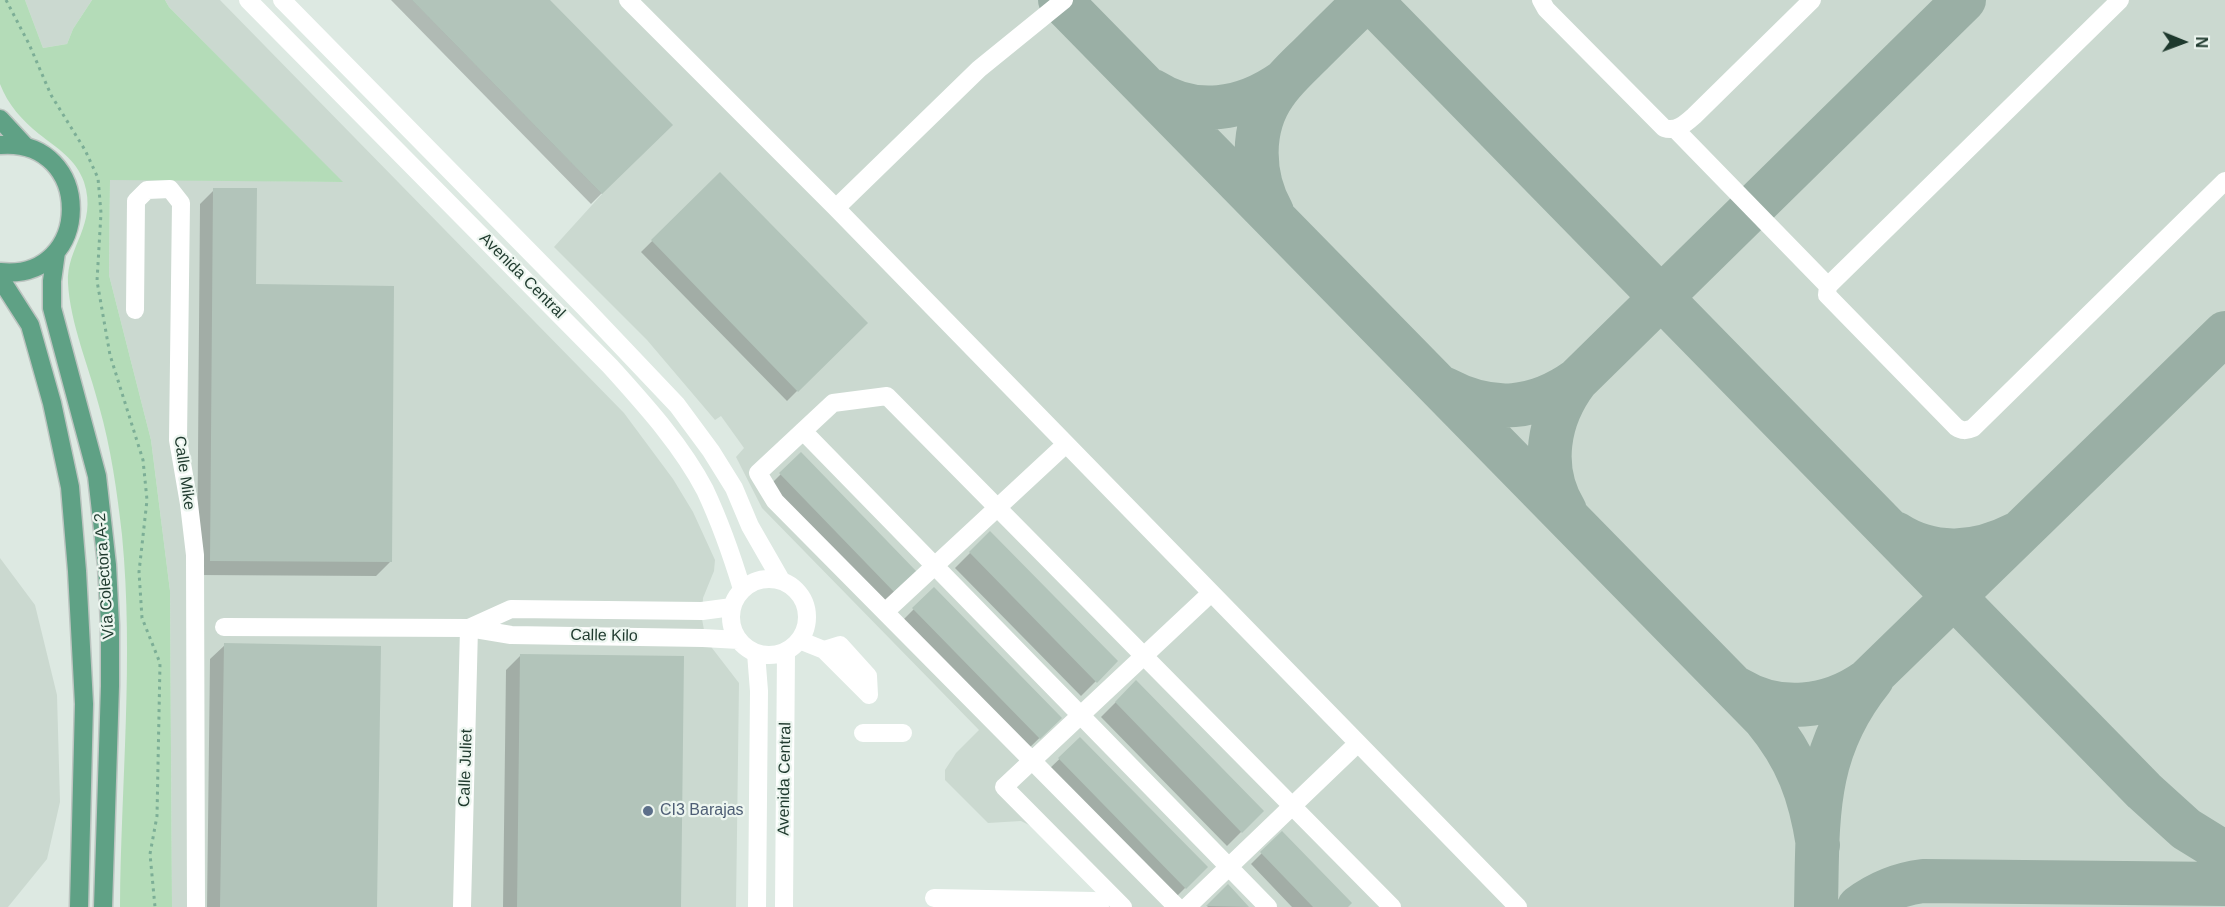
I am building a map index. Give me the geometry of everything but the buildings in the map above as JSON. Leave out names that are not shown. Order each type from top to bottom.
[{"type":"main road","points":[[0,119],[25,147]]},
{"type":"main road","points":[[0,145],[25,147],[40,153],[53,163],[70,190],[72,207],[71,223],[65,239],[56,252],[22,272],[0,272]]},
{"type":"main road","name":"Vía Colectora A-2","points":[[56,252],[52,280],[52,308],[97,476],[107,565],[110,686],[103,907]]},
{"type":"main road","points":[[0,278],[30,325],[52,403],[70,487],[84,704],[79,907]]},
{"type":"street","name":"Avenida Central","points":[[248,0],[610,366],[666,430],[704,490],[729,547],[742,589]]},
{"type":"street","name":"Avenida Central","points":[[282,0],[577,299],[677,405],[711,450],[734,488],[750,526],[781,580]]},
{"type":"street","points":[[628,0],[836,208],[1518,907]]},
{"type":"street","points":[[836,208],[979,69],[1064,0]]},
{"type":"street","points":[[1541,0],[1546,9],[1664,128],[1675,129],[1694,116],[1812,0]]},
{"type":"street","points":[[2120,0],[1828,286],[1827,295],[1956,427],[1968,430],[1973,428],[2225,181]]},
{"type":"street","points":[[1675,129],[1828,286]]},
{"type":"street","name":"Calle Mike","points":[[135,310],[136,201],[147,190],[170,189],[180,203],[178,440],[195,555],[196,907]]},
{"type":"street","points":[[1177,907],[775,501],[758,472],[833,403],[887,396],[1392,907]]},
{"type":"street","points":[[802,431],[1268,907]]},
{"type":"street","points":[[885,612],[1066,444]]},
{"type":"street","points":[[792,646],[806,625],[807,612],[803,598],[781,580],[768,578],[756,581],[742,589],[732,607],[731,624],[739,640],[756,653],[769,655],[792,646],[832,647]]},
{"type":"street","points":[[1123,907],[1004,787],[1211,593]]},
{"type":"street","name":"Calle Kilo","points":[[469,628],[511,609],[702,611],[732,607]]},
{"type":"street","name":"Calle Kilo","points":[[224,627],[469,628],[511,635],[739,640]]},
{"type":"street","name":"Calle Juliet","points":[[462,907],[469,628]]},
{"type":"street","name":"Avenida Central","points":[[784,907],[792,646]]},
{"type":"street","name":"Avenida Central","points":[[756,653],[759,691],[757,907]]},
{"type":"street","points":[[863,732],[903,733]]},
{"type":"street","points":[[1187,907],[1358,743]]},
{"type":"street","points":[[934,898],[1094,901],[1100,907]]},
{"type":"path","points":[[6,0],[29,44],[51,95],[85,150],[98,177],[101,213],[97,281],[110,355],[142,460],[147,500],[140,572],[142,618],[160,663],[157,816],[150,854],[155,907]]},
{"type":"shaded area","points":[[25,0],[92,0],[73,29],[67,44],[43,48]]},
{"type":"shaded area","points":[[165,0],[220,0],[624,413],[673,479],[693,512],[715,560],[714,571],[703,598],[704,630],[712,648],[739,683],[736,907],[172,907],[170,591],[151,440],[109,275],[110,179],[342,182],[169,7]]},
{"type":"shaded area","points":[[412,0],[2225,0],[2225,907],[1113,907],[1037,829],[1021,821],[988,823],[945,780],[945,770],[956,753],[979,730],[762,508],[736,457],[744,448],[721,416],[715,420],[647,340],[554,247],[602,194]]},
{"type":"shaded area","points":[[0,558],[35,605],[57,695],[60,802],[47,859],[8,907],[0,907]]},
{"type":"green space","points":[[0,0],[25,0],[43,48],[67,44],[73,29],[92,0],[165,0],[169,7],[343,182],[110,180],[109,275],[151,440],[170,591],[172,907],[120,907],[127,674],[122,535],[107,438],[72,314],[68,283],[72,258],[85,223],[87,197],[84,182],[76,167],[21,118],[3,92],[0,84]]},
{"type":"taxiway","points":[[1060,0],[1764,718],[1785,747],[1800,777],[1811,809],[1818,845]]},
{"type":"taxiway","points":[[1272,212],[1261,183],[1257,152],[1261,121],[1267,107],[1288,77],[1366,0]]},
{"type":"taxiway","points":[[1370,0],[2144,791],[2186,829],[2225,853]]},
{"type":"taxiway","points":[[1445,389],[1480,402],[1513,405],[1545,398],[1577,380],[1964,0]]},
{"type":"taxiway","points":[[1153,91],[1169,100],[1185,105],[1219,107],[1252,99],[1283,82]]},
{"type":"taxiway","points":[[1738,689],[1770,702],[1787,705],[1804,704],[1837,697],[1867,681],[2225,333]]},
{"type":"taxiway","points":[[1565,511],[1552,478],[1550,444],[1559,410],[1577,380]]},
{"type":"taxiway","points":[[1895,533],[1924,547],[1940,550],[1986,546],[2016,534]]},
{"type":"taxiway","points":[[1816,907],[1819,815],[1829,760],[1839,733],[1853,706],[1872,679]]},
{"type":"taxiway","points":[[1859,907],[1889,889],[1923,881],[2225,884]]},
{"type":"place","name":"CI3 Barajas","points":[[648,811]]}]
